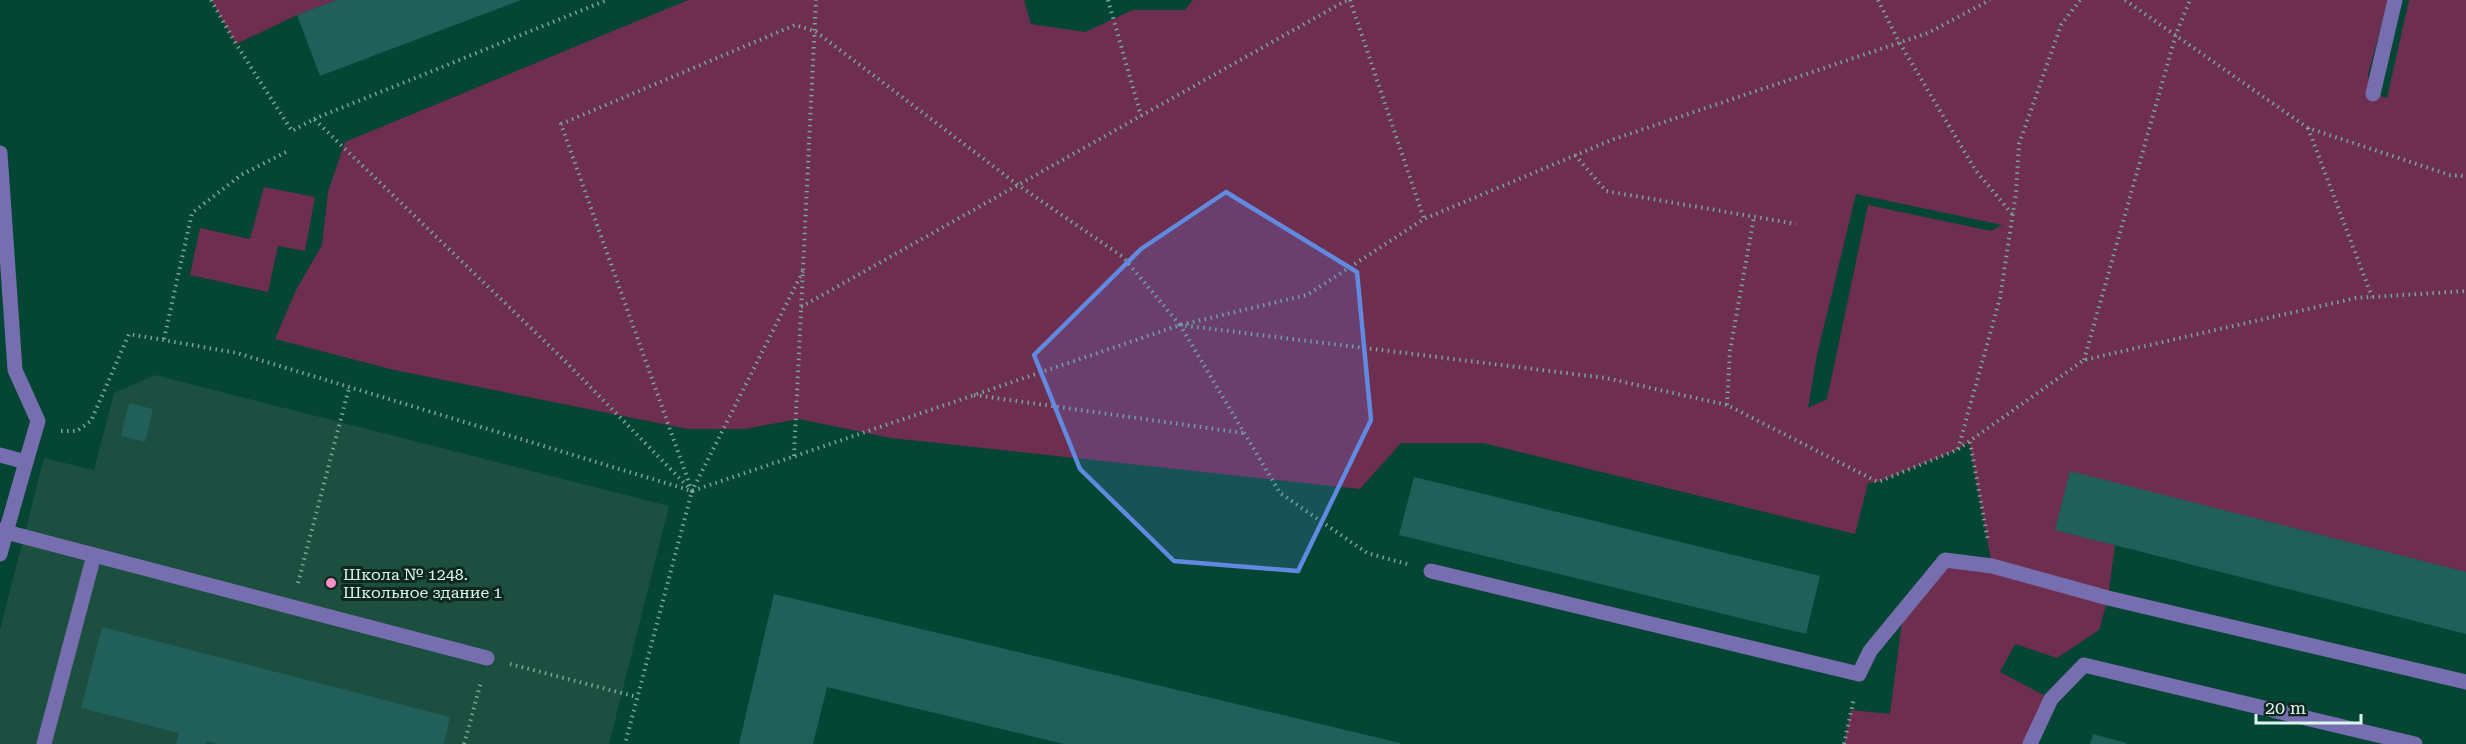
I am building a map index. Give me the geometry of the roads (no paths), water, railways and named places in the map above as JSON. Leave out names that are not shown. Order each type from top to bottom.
[{"type":"lane","points":[[2373,94],[2395,0]]},
{"type":"lane","points":[[0,153],[15,370],[38,421],[3,531],[0,554]]},
{"type":"lane","points":[[0,455],[26,462]]},
{"type":"lane","points":[[3,531],[487,658]]},
{"type":"lane","points":[[45,744],[94,555]]},
{"type":"lane","points":[[1431,571],[1859,674],[1870,651],[1945,560],[1992,566],[2108,598],[2466,682]]},
{"type":"lane","points":[[2030,744],[2051,699],[2084,665],[2415,744]]},
{"type":"place","name":"Школа № 1248. Школьное здание 1","points":[[331,583]]}]
